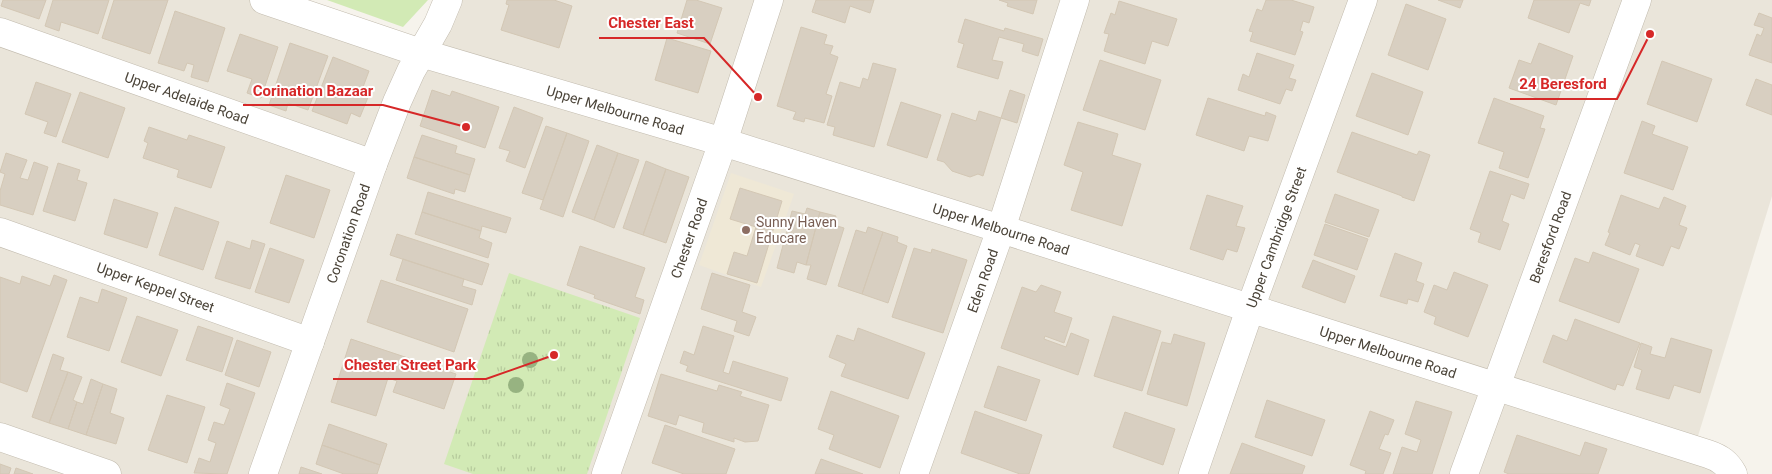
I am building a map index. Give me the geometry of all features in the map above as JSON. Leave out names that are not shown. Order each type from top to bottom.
[{"type":"street","name":"Upper Melbourne Road","points":[[264,0],[421,53],[723,142],[1720,458],[1727,463],[1733,473]]},
{"type":"street","name":"Coronation Road","points":[[263,474],[373,164],[397,102],[421,53],[438,24],[448,0]]},
{"type":"street","name":"Chester Road","points":[[606,474],[723,142],[769,0]]},
{"type":"street","name":"Eden Road","points":[[914,474],[1001,229],[1075,0]]},
{"type":"street","name":"Upper Cambridge Street","points":[[1193,474],[1250,309],[1364,0]]},
{"type":"street","name":"Beresford Road","points":[[1464,474],[1637,0]]},
{"type":"street","name":"Upper Adelaide Road","points":[[0,32],[373,164]]},
{"type":"street","name":"Upper Keppel Street","points":[[0,232],[310,342]]},
{"type":"street","points":[[0,436],[107,474]]},
{"type":"shaded area","points":[[0,0],[264,0],[421,53],[448,0],[1772,0],[1772,196],[1694,449],[1733,474],[0,474]]},
{"type":"shaded area","name":"Sunny Haven Educare","points":[[731,173],[794,194],[761,287],[699,265]]},
{"type":"green space","points":[[327,0],[428,0],[403,27]]},
{"type":"green space","points":[[509,273],[640,318],[587,474],[473,474],[444,464]]},
{"type":"building","points":[[3,0],[46,0],[39,19],[1,6]]},
{"type":"building","points":[[53,0],[109,0],[98,34],[61,22],[59,31],[45,26]]},
{"type":"building","points":[[114,0],[168,0],[150,54],[102,38]]},
{"type":"building","points":[[507,0],[554,0],[572,6],[559,48],[501,30],[509,5],[506,4]]},
{"type":"building","points":[[687,0],[696,0],[722,8],[710,44],[677,33]]},
{"type":"building","points":[[816,0],[874,0],[870,13],[850,6],[845,23],[812,12]]},
{"type":"building","points":[[999,0],[1037,0],[1033,14],[1007,6],[1008,3]]},
{"type":"building","points":[[1266,0],[1291,0],[1314,7],[1309,23],[1303,21],[1300,31],[1303,32],[1295,55],[1250,41],[1253,32],[1249,31],[1257,9],[1262,11]]},
{"type":"building","points":[[1438,0],[1463,0],[1460,8]]},
{"type":"building","points":[[1534,0],[1591,0],[1589,6],[1580,3],[1569,33],[1528,18]]},
{"type":"building","points":[[1119,1],[1177,19],[1168,46],[1152,41],[1145,64],[1104,51],[1109,34],[1104,33],[1111,13],[1115,15]]},
{"type":"building","points":[[1406,4],[1446,19],[1428,70],[1388,55]]},
{"type":"building","points":[[175,11],[225,28],[208,82],[191,77],[194,65],[187,63],[184,71],[158,63]]},
{"type":"building","points":[[1759,13],[1772,18],[1772,63],[1749,55],[1757,34],[1761,36],[1764,28],[1754,25]]},
{"type":"building","points":[[965,19],[1004,31],[1005,28],[1043,39],[1038,56],[1022,51],[1024,44],[999,37],[992,60],[1003,62],[998,79],[957,67],[964,44],[958,42]]},
{"type":"building","points":[[801,27],[827,35],[824,44],[833,46],[830,54],[838,57],[826,94],[832,96],[824,123],[805,118],[804,122],[793,119],[796,112],[777,106]]},
{"type":"building","points":[[240,34],[278,47],[261,98],[247,93],[252,79],[227,71]]},
{"type":"building","points":[[667,38],[711,51],[698,93],[655,80]]},
{"type":"building","points":[[290,43],[328,56],[308,110],[288,103],[286,111],[269,105]]},
{"type":"building","points":[[1539,43],[1573,56],[1556,105],[1509,88],[1519,60],[1531,64]]},
{"type":"building","points":[[1257,53],[1294,65],[1289,78],[1296,80],[1292,91],[1286,89],[1280,104],[1238,90],[1243,74],[1249,77]]},
{"type":"building","points":[[333,57],[369,71],[363,87],[371,90],[360,117],[351,113],[347,124],[312,111]]},
{"type":"building","points":[[1100,60],[1161,80],[1145,130],[1083,110]]},
{"type":"building","points":[[1662,61],[1712,79],[1697,122],[1647,104]]},
{"type":"building","points":[[873,63],[896,69],[874,147],[833,135],[835,127],[827,125],[840,82],[860,88],[863,78],[868,80]]},
{"type":"building","points":[[1372,73],[1423,92],[1408,135],[1356,116]]},
{"type":"building","points":[[1756,79],[1772,85],[1772,115],[1746,105]]},
{"type":"building","points":[[36,82],[71,94],[56,137],[44,133],[48,122],[25,114]]},
{"type":"building","points":[[432,90],[450,96],[452,91],[499,107],[485,148],[420,126]]},
{"type":"building","points":[[1010,90],[1025,95],[1017,123],[1001,118]]},
{"type":"building","points":[[80,92],[125,108],[108,158],[62,142]]},
{"type":"building","points":[[1208,98],[1265,116],[1266,112],[1276,116],[1268,141],[1249,136],[1244,151],[1196,135]]},
{"type":"building","points":[[1494,98],[1544,116],[1540,128],[1545,129],[1528,178],[1499,168],[1504,152],[1478,143]]},
{"type":"building","points":[[901,102],[941,115],[927,158],[887,145]]},
{"type":"building","points":[[514,107],[543,118],[525,168],[506,161],[510,151],[499,148]]},
{"type":"building","points":[[979,111],[1001,118],[983,176],[978,174],[970,177],[952,171],[944,162],[937,160],[952,113],[976,121]]},
{"type":"building","points":[[1642,121],[1655,126],[1652,134],[1688,147],[1673,190],[1624,173]]},
{"type":"building","points":[[1078,122],[1118,134],[1112,155],[1141,164],[1122,226],[1071,210],[1083,172],[1064,165]]},
{"type":"building","points":[[546,126],[567,133],[543,200],[522,193]]},
{"type":"building","points":[[149,127],[187,140],[189,135],[225,147],[211,188],[177,177],[179,170],[143,158],[148,143],[144,141]]},
{"type":"building","points":[[1352,132],[1417,155],[1419,151],[1430,155],[1414,201],[1337,172]]},
{"type":"building","points":[[567,133],[589,141],[563,217],[540,209]]},
{"type":"building","points":[[422,135],[457,146],[455,153],[475,159],[470,175],[414,157]]},
{"type":"building","points":[[597,145],[618,153],[594,220],[572,212]]},
{"type":"building","points":[[6,153],[27,160],[20,178],[28,180],[34,162],[48,167],[33,215],[0,205],[0,191],[5,174],[0,172]]},
{"type":"building","points":[[618,153],[639,160],[614,228],[594,220]]},
{"type":"building","points":[[414,157],[470,175],[465,192],[455,189],[454,194],[407,178]]},
{"type":"building","points":[[646,161],[666,169],[643,235],[623,228]]},
{"type":"building","points":[[58,163],[80,170],[77,180],[87,183],[75,221],[43,211]]},
{"type":"building","points":[[666,169],[689,177],[666,243],[643,235]]},
{"type":"building","points":[[1490,171],[1529,184],[1524,199],[1511,194],[1502,221],[1509,224],[1500,250],[1478,242],[1481,233],[1470,229]]},
{"type":"building","points":[[286,175],[330,190],[314,238],[270,223]]},
{"type":"building","points":[[740,188],[782,201],[757,283],[727,274],[734,252],[747,256],[756,227],[730,219]]},
{"type":"building","points":[[428,192],[511,218],[506,233],[482,226],[481,231],[422,212]]},
{"type":"building","points":[[1335,194],[1379,210],[1369,237],[1325,222]]},
{"type":"building","points":[[1207,195],[1243,206],[1236,226],[1245,228],[1237,252],[1227,249],[1223,260],[1190,249]]},
{"type":"building","points":[[1621,195],[1659,209],[1664,197],[1686,206],[1679,225],[1687,228],[1679,249],[1671,246],[1663,266],[1636,256],[1640,245],[1635,243],[1630,255],[1605,245]]},
{"type":"building","points":[[114,199],[158,213],[147,248],[104,234]]},
{"type":"building","points":[[175,207],[219,222],[203,270],[159,255]]},
{"type":"building","points":[[807,208],[820,212],[806,265],[797,262],[794,273],[777,268],[792,211],[805,214]]},
{"type":"building","points":[[422,212],[481,231],[479,238],[492,243],[488,258],[415,234]]},
{"type":"building","points":[[820,212],[836,216],[834,225],[844,228],[826,285],[807,279],[811,265],[806,265]]},
{"type":"building","points":[[1325,224],[1368,239],[1357,270],[1314,255]]},
{"type":"building","points":[[868,227],[883,232],[862,294],[838,286],[856,230],[866,233]]},
{"type":"building","points":[[883,232],[898,237],[897,242],[907,246],[888,303],[862,294]]},
{"type":"building","points":[[397,234],[489,264],[482,285],[390,255]]},
{"type":"building","points":[[252,240],[265,244],[250,289],[215,278],[227,241],[250,249]]},
{"type":"building","points":[[580,246],[645,268],[635,297],[644,300],[640,314],[594,298],[595,295],[567,285]]},
{"type":"building","points":[[270,248],[304,260],[289,303],[255,292]]},
{"type":"building","points":[[914,248],[931,253],[932,249],[967,260],[943,333],[892,317]]},
{"type":"building","points":[[1593,252],[1639,269],[1619,323],[1559,301],[1575,258],[1589,263]]},
{"type":"building","points":[[1395,253],[1422,263],[1416,281],[1424,284],[1418,302],[1408,299],[1407,304],[1380,296]]},
{"type":"building","points":[[403,259],[464,279],[462,286],[476,290],[472,305],[396,280]]},
{"type":"building","points":[[1313,260],[1355,276],[1345,303],[1302,287]]},
{"type":"building","points":[[1454,272],[1488,285],[1468,337],[1434,324],[1436,317],[1424,312],[1434,285],[1447,290]]},
{"type":"building","points":[[712,273],[750,285],[742,312],[756,317],[749,336],[734,331],[737,321],[701,309]]},
{"type":"building","points":[[54,275],[67,280],[27,392],[0,382],[0,277],[20,284],[22,276],[50,286]]},
{"type":"building","points":[[381,280],[468,309],[454,352],[367,322]]},
{"type":"building","points":[[1041,285],[1061,292],[1054,312],[1072,318],[1064,343],[1045,336],[1044,339],[1066,347],[1071,333],[1089,340],[1078,375],[1001,348],[1022,287],[1036,292]]},
{"type":"building","points":[[102,289],[127,298],[109,351],[67,337],[80,297],[98,303]]},
{"type":"building","points":[[137,316],[178,330],[161,376],[121,362]]},
{"type":"building","points":[[1113,316],[1161,331],[1142,391],[1094,376]]},
{"type":"building","points":[[1575,319],[1640,343],[1623,386],[1617,384],[1615,390],[1543,362],[1553,335],[1567,341]]},
{"type":"building","points":[[198,326],[233,338],[222,372],[186,360]]},
{"type":"building","points":[[703,326],[734,336],[723,372],[729,374],[733,361],[788,378],[781,401],[686,371],[688,366],[680,363],[684,351],[694,355]]},
{"type":"building","points":[[858,328],[925,353],[908,399],[841,376],[846,364],[829,357],[837,335],[854,341]]},
{"type":"building","points":[[1174,334],[1205,343],[1187,406],[1147,394],[1162,342],[1171,344]]},
{"type":"building","points":[[1671,338],[1712,350],[1700,393],[1674,385],[1669,399],[1636,389],[1642,370],[1634,367],[1641,343],[1652,347],[1650,354],[1665,358]]},
{"type":"building","points":[[351,339],[456,374],[444,409],[393,392],[397,381],[388,378],[376,416],[331,402]]},
{"type":"building","points":[[237,340],[271,352],[259,387],[225,375]]},
{"type":"building","points":[[53,354],[64,358],[60,370],[68,372],[49,423],[32,417]]},
{"type":"building","points":[[998,366],[1040,380],[1026,421],[984,407]]},
{"type":"building","points":[[68,372],[82,377],[73,400],[77,402],[68,429],[49,423]]},
{"type":"building","points":[[661,374],[717,391],[719,385],[742,392],[740,396],[769,405],[758,441],[745,442],[734,438],[734,442],[702,432],[704,423],[679,415],[676,425],[648,416]]},
{"type":"building","points":[[91,379],[103,384],[86,435],[68,429],[77,402],[83,404]]},
{"type":"building","points":[[227,383],[255,393],[227,474],[194,473],[199,458],[210,462],[216,443],[208,440],[214,422],[224,425],[230,409],[220,405]]},
{"type":"building","points":[[103,384],[117,389],[110,413],[124,418],[116,444],[86,435]]},
{"type":"building","points":[[831,391],[899,416],[880,468],[829,449],[834,435],[818,429]]},
{"type":"building","points":[[167,395],[205,407],[187,463],[148,450]]},
{"type":"building","points":[[1267,400],[1325,420],[1312,456],[1255,437]]},
{"type":"building","points":[[1416,401],[1452,412],[1432,474],[1393,474],[1402,447],[1417,452],[1421,440],[1405,434]]},
{"type":"building","points":[[975,411],[1042,435],[1029,474],[1020,474],[961,453]]},
{"type":"building","points":[[1370,411],[1394,420],[1388,435],[1385,434],[1379,449],[1391,453],[1383,474],[1365,474],[1366,471],[1350,465]]},
{"type":"building","points":[[1125,412],[1175,429],[1163,465],[1113,447]]},
{"type":"building","points":[[329,424],[387,444],[380,465],[322,445]]},
{"type":"building","points":[[665,425],[735,449],[726,474],[684,474],[652,463]]},
{"type":"building","points":[[1517,435],[1580,456],[1585,442],[1607,449],[1598,474],[1509,474],[1504,472]]},
{"type":"building","points":[[1242,443],[1305,466],[1302,474],[1230,474]]},
{"type":"building","points":[[322,445],[380,465],[377,474],[344,474],[316,464]]},
{"type":"building","points":[[821,459],[863,474],[815,474]]},
{"type":"building","points":[[0,464],[11,468],[9,474],[0,474]]},
{"type":"building","points":[[301,467],[322,474],[299,474]]},
{"type":"building","points":[[16,468],[33,474],[14,474]]},
{"type":"place","name":"24 Beresford","points":[[1650,34]]},
{"type":"place","name":"Chester East","points":[[758,97]]},
{"type":"place","name":"Corination Bazaar","points":[[466,127]]},
{"type":"place","name":"Sunny Haven Educare","points":[[746,230]]},
{"type":"place","name":"Chester Street Park","points":[[554,355]]}]
